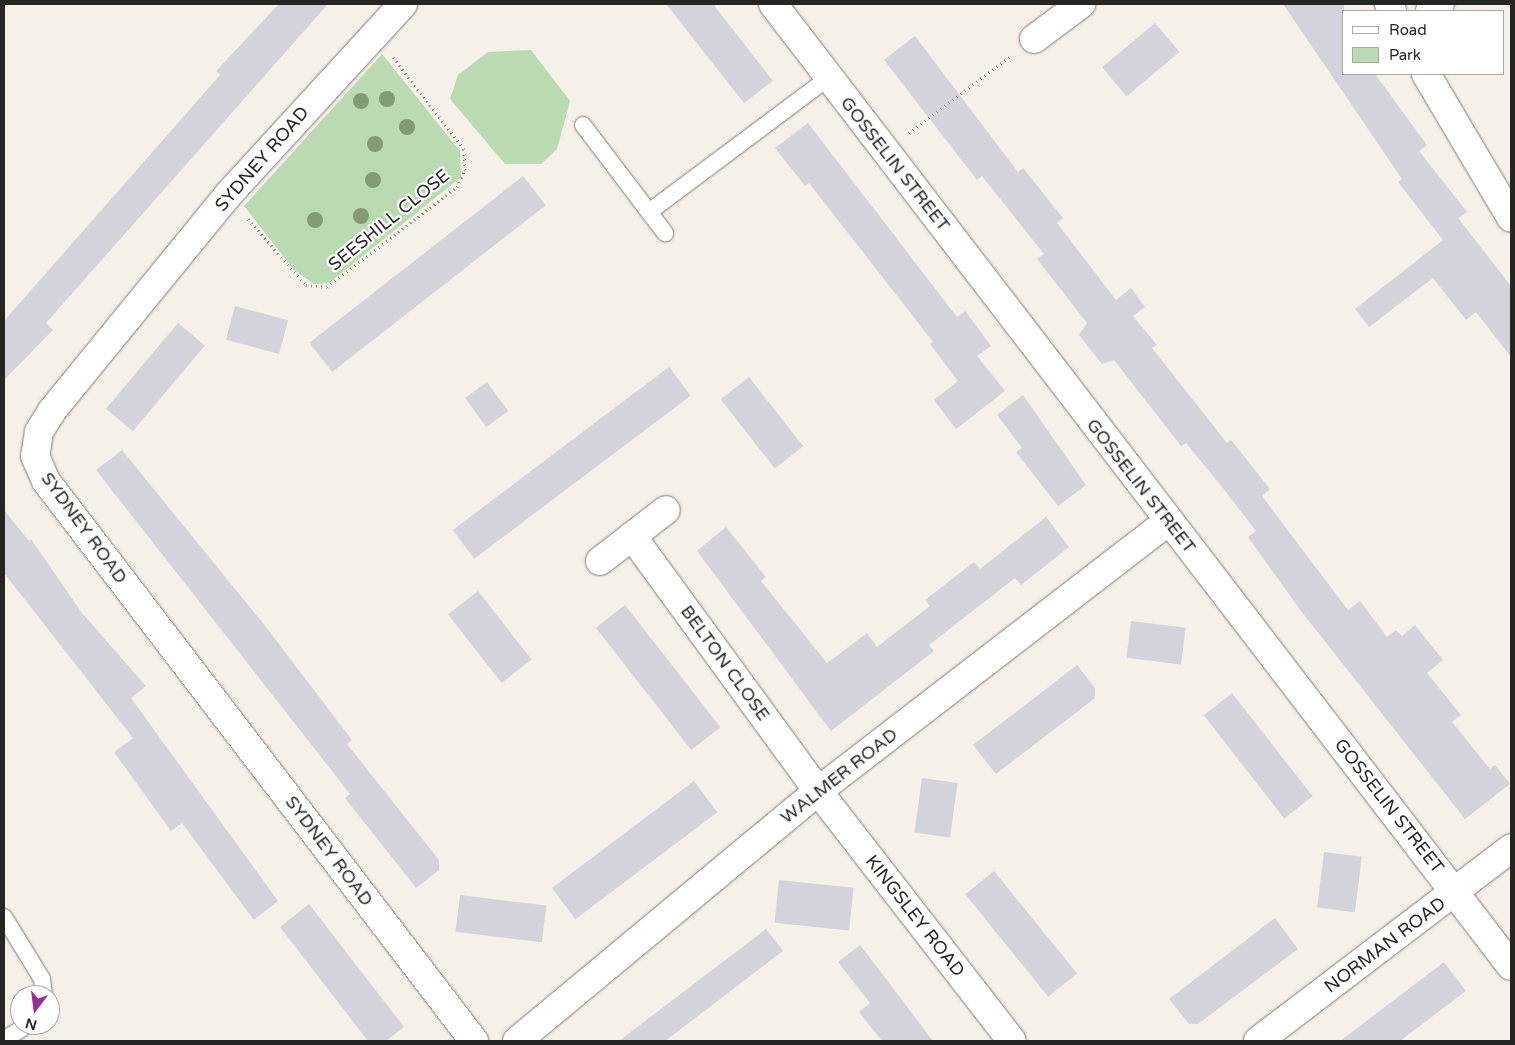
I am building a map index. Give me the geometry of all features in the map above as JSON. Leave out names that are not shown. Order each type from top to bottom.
[{"type":"street","name":"SYDNEY ROAD","points":[[402,4],[228,195],[52,411],[39,432],[35,456],[46,481],[474,1041]]},
{"type":"street","name":"GOSSELIN STREET","points":[[773,4],[1511,966]]},
{"type":"street","points":[[1034,39],[1080,4]]},
{"type":"street","points":[[1427,75],[1511,218]]},
{"type":"street","points":[[600,561],[666,510]]},
{"type":"street","name":"WALMER ROAD","points":[[517,1041],[818,791],[1169,521]]},
{"type":"street","name":"BELTON CLOSE","points":[[632,536],[818,791]]},
{"type":"street","name":"KINGSLEY ROAD","points":[[818,791],[1012,1041]]},
{"type":"street","name":"NORMAN ROAD","points":[[1258,1041],[1511,848]]},
{"type":"lane","points":[[649,212],[828,78]]},
{"type":"lane","points":[[583,124],[665,233]]},
{"type":"lane","points":[[4,917],[42,979],[43,985]]},
{"type":"path","name":"SEESHILL CLOSE","points":[[228,195],[294,274],[317,289],[327,287],[457,187],[465,170],[464,149],[374,33]]},
{"type":"path","points":[[884,151],[1034,39]]},
{"type":"green space","points":[[531,50],[570,101],[557,149],[541,164],[505,164],[450,99],[458,75],[488,52]]},
{"type":"green space","points":[[382,54],[460,151],[461,177],[329,283],[314,284],[294,270],[244,206]]},
{"type":"building","points":[[279,4],[328,4],[46,323],[53,330],[4,380],[4,321],[220,75],[216,71]]},
{"type":"building","points":[[666,4],[713,4],[773,81],[744,103]]},
{"type":"building","points":[[1283,4],[1344,4],[1344,10],[1342,10],[1342,75],[1376,75],[1427,145],[1419,151],[1467,212],[1458,218],[1511,286],[1511,357],[1476,312],[1466,320],[1433,278],[1369,327],[1355,309],[1443,240],[1398,182],[1402,179]]},
{"type":"building","points":[[1155,23],[1179,52],[1127,96],[1102,67]]},
{"type":"building","points":[[915,36],[1018,172],[1023,168],[1063,218],[1057,223],[1116,300],[1131,288],[1145,307],[1133,316],[1157,345],[1152,348],[1227,443],[1231,440],[1270,489],[1262,496],[1348,610],[1360,601],[1387,637],[1396,630],[1402,636],[1415,625],[1443,660],[1427,673],[1461,715],[1452,722],[1490,769],[1495,765],[1510,784],[1465,819],[1301,611],[1248,537],[1256,531],[1222,487],[1186,443],[1181,446],[1114,360],[1102,364],[1079,335],[1087,323],[1037,259],[1044,254],[982,176],[977,180],[884,60]]},
{"type":"building","points":[[808,123],[957,317],[965,311],[991,346],[977,356],[1005,391],[956,429],[934,400],[958,381],[930,344],[933,342],[809,183],[805,186],[775,148]]},
{"type":"building","points":[[523,176],[546,205],[332,372],[309,343]]},
{"type":"building","points":[[235,306],[288,320],[279,354],[226,340]]},
{"type":"building","points":[[178,323],[205,345],[133,431],[106,409]]},
{"type":"building","points":[[669,367],[691,396],[474,559],[453,530]]},
{"type":"building","points":[[749,377],[803,446],[775,469],[721,399]]},
{"type":"building","points":[[487,382],[508,411],[486,427],[465,398]]},
{"type":"building","points":[[1023,395],[1086,485],[1058,506],[1016,452],[1022,448],[997,415]]},
{"type":"building","points":[[122,450],[266,627],[352,740],[347,744],[439,860],[439,870],[416,888],[345,798],[350,794],[96,470]]},
{"type":"building","points":[[4,510],[29,541],[31,539],[82,613],[146,686],[131,698],[278,901],[254,920],[182,823],[171,831],[114,752],[133,738],[4,573]]},
{"type":"building","points":[[1046,517],[1069,547],[1021,585],[1015,578],[929,645],[934,651],[831,731],[697,551],[726,527],[766,577],[761,581],[827,663],[867,633],[877,647],[930,606],[925,600],[974,562],[980,569]]},
{"type":"building","points":[[478,591],[532,660],[502,683],[448,614]]},
{"type":"building","points":[[625,605],[720,727],[691,750],[596,628]]},
{"type":"building","points":[[1131,621],[1186,628],[1181,664],[1126,658]]},
{"type":"building","points":[[1077,665],[1095,688],[1095,698],[996,774],[973,745]]},
{"type":"building","points":[[1232,693],[1313,796],[1284,818],[1204,715]]},
{"type":"building","points":[[922,778],[958,783],[950,837],[914,832]]},
{"type":"building","points":[[694,781],[717,812],[575,919],[552,888]]},
{"type":"building","points":[[1324,852],[1362,857],[1355,912],[1317,908]]},
{"type":"building","points":[[994,871],[1077,974],[1048,997],[965,894]]},
{"type":"building","points":[[779,880],[854,888],[849,931],[775,923]]},
{"type":"building","points":[[460,895],[546,906],[542,942],[455,932]]},
{"type":"building","points":[[309,904],[404,1027],[386,1041],[368,1041],[280,927]]},
{"type":"building","points":[[1275,918],[1298,949],[1198,1024],[1189,1024],[1169,999]]},
{"type":"building","points":[[766,929],[783,951],[665,1041],[619,1041]]},
{"type":"building","points":[[860,945],[933,1041],[882,1041],[859,1012],[870,1003],[838,962]]},
{"type":"building","points":[[1444,962],[1466,991],[1400,1041],[1340,1041]]}]
